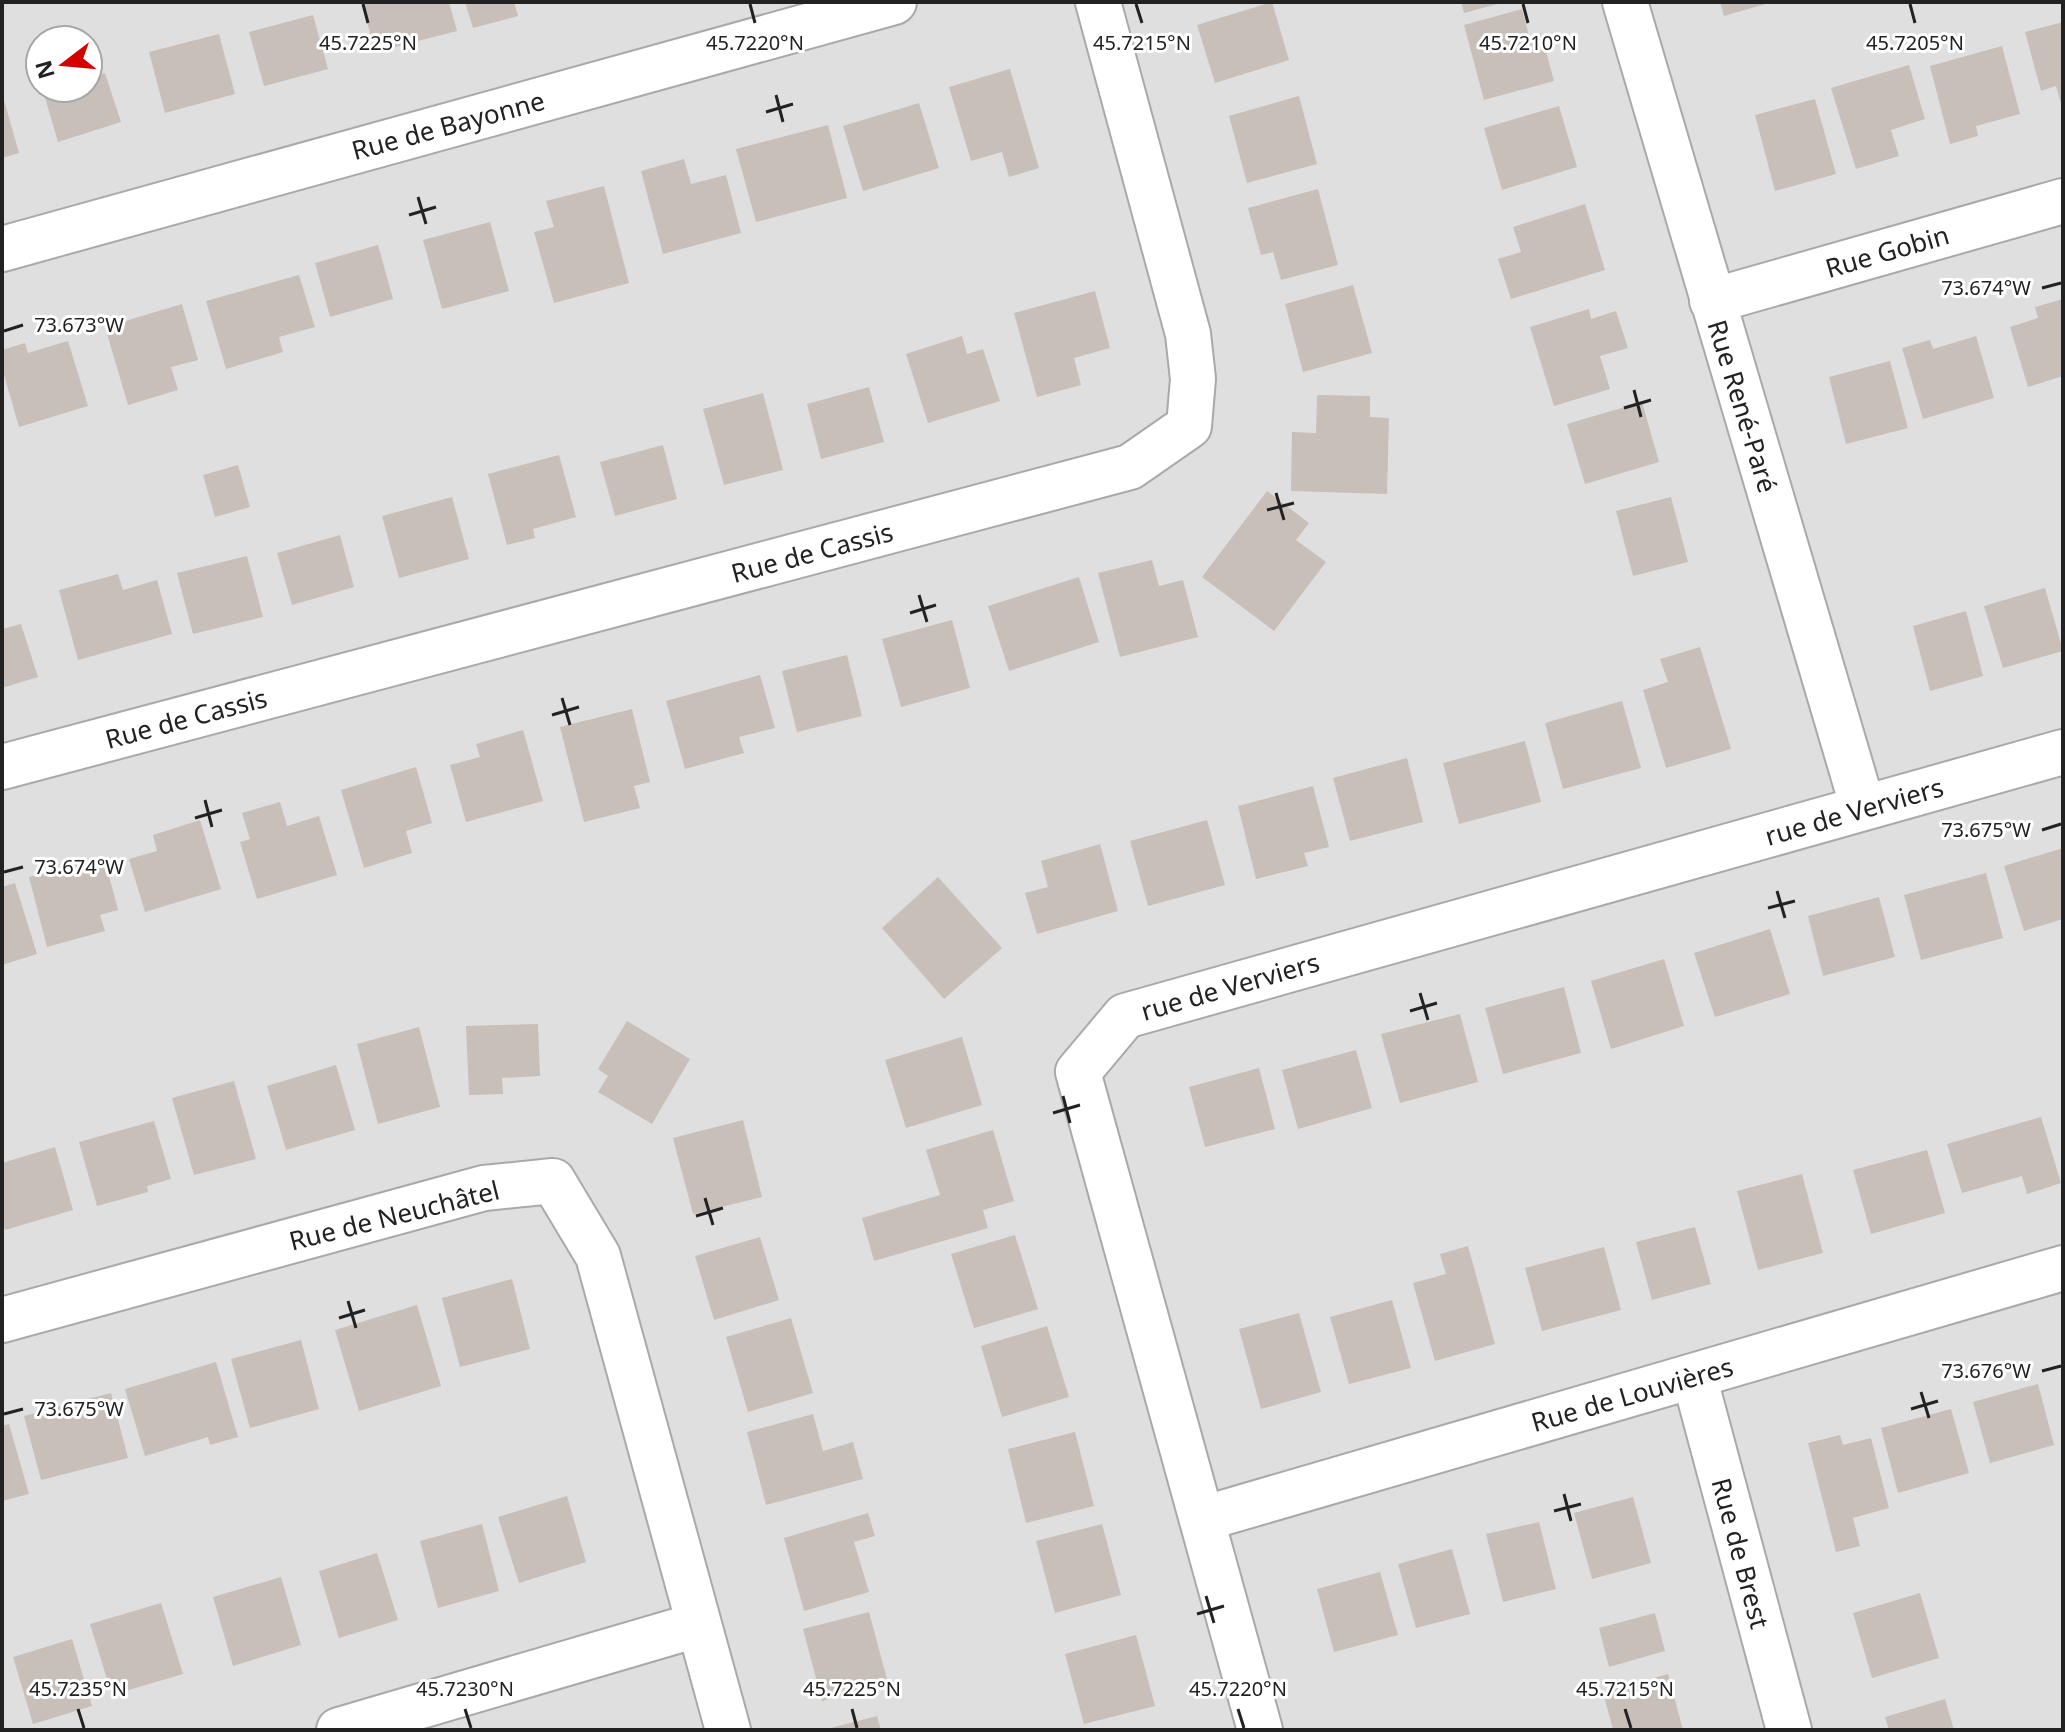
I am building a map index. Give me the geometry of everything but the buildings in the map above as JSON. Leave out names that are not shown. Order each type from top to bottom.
[{"type":"street","name":"Rue de Bayonne","points":[[2,249],[894,2]]},
{"type":"street","name":"Rue de Cassis","points":[[2,767],[1130,467],[1189,426],[1193,379],[1188,334],[1098,2]]},
{"type":"street","name":"Rue René-Paré","points":[[1625,2],[1863,808]]},
{"type":"street","name":"Rue Gobin","points":[[1712,301],[2063,201]]},
{"type":"street","name":"rue de Verviers","points":[[1260,1730],[1078,1072],[1125,1016],[2063,752]]},
{"type":"street","name":"Rue de Neuchâtel","points":[[2,1320],[484,1188],[553,1181],[598,1256],[728,1730]]},
{"type":"street","name":"Rue de Louvières","points":[[1202,1519],[2063,1268]]},
{"type":"street","name":"Rue de Brest","points":[[1694,1376],[1789,1730]]},
{"type":"street","points":[[339,1730],[697,1625]]},
{"type":"shaded area","points":[[2,2],[2063,2],[2063,1730],[2,1730]]}]
